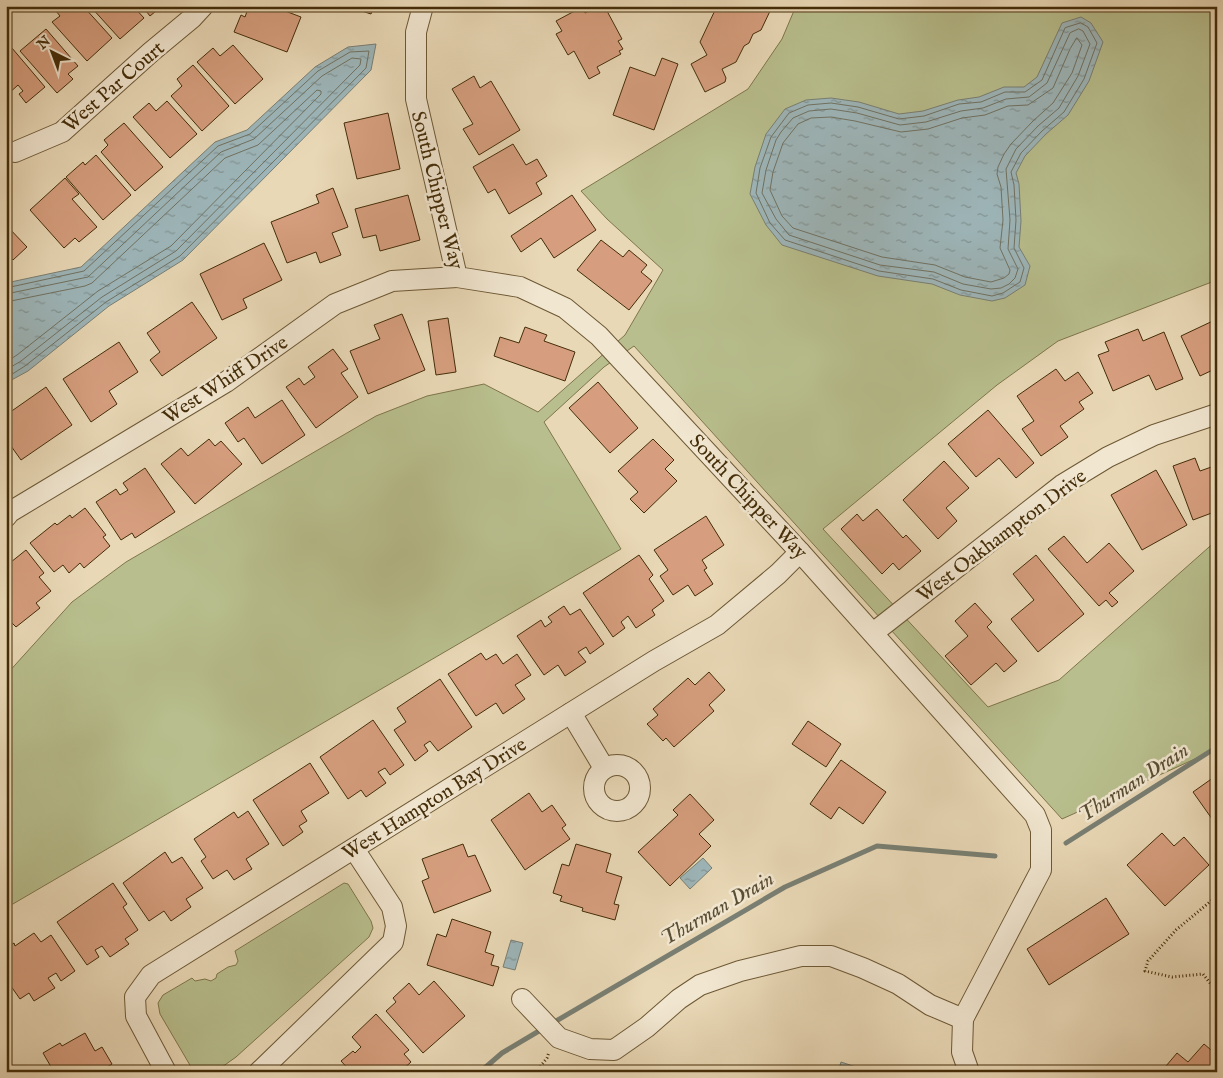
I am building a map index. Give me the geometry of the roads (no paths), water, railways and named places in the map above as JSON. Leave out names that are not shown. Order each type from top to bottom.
[{"type":"street","name":"West Par Court","points":[[15,152],[62,132],[192,18],[203,6]]},
{"type":"street","name":"South Chipper Way","points":[[423,6],[416,32],[416,99],[457,277],[520,287],[565,308],[606,343],[874,633],[1034,815],[1041,830],[1041,870],[963,1019]]},
{"type":"street","name":"West Whiff Drive","points":[[6,517],[10,512],[226,382],[335,304],[392,281],[457,277]]},
{"type":"street","name":"West Oakhampton Drive","points":[[874,633],[1062,485],[1108,457],[1154,435],[1217,414]]},
{"type":"street","name":"West Hampton Bay Drive","points":[[166,1072],[136,1016],[135,997],[152,975],[654,661],[717,625],[778,574],[800,552]]},
{"type":"street","points":[[571,713],[604,768]]},
{"type":"street","points":[[259,1072],[393,942],[396,926],[392,907],[354,849]]},
{"type":"street","points":[[522,999],[559,1038],[590,1049],[614,1050],[700,985],[740,971],[801,956],[831,956],[898,984],[930,1005],[963,1019],[962,1052],[970,1072]]},
{"type":"water","points":[[1081,17],[1091,23],[1103,42],[1089,81],[1068,115],[1025,156],[1016,173],[1019,184],[1021,221],[1019,247],[1030,266],[1025,285],[1005,298],[992,301],[960,295],[932,284],[878,276],[782,245],[766,225],[750,194],[755,167],[766,134],[785,109],[806,100],[831,98],[859,102],[899,114],[923,111],[958,100],[979,97],[1004,87],[1024,87],[1037,77],[1062,23]]},
{"type":"water","points":[[376,44],[371,70],[183,260],[109,306],[28,371],[6,383],[6,283],[81,267],[215,142],[247,130],[315,67],[348,47]]},
{"type":"water","points":[[703,858],[712,868],[690,889],[680,878]]},
{"type":"water","points":[[511,940],[523,943],[515,970],[503,967]]},
{"type":"water","points":[[841,1062],[871,1072],[838,1072]]},
{"type":"waterway","name":"Thurman Drain","points":[[1066,843],[1217,747]]},
{"type":"waterway","name":"Thurman Drain","points":[[551,1024],[785,887],[877,846],[995,856]]},
{"type":"waterway","name":"Thurman Drain","points":[[480,1072],[502,1053],[544,1028]]}]
